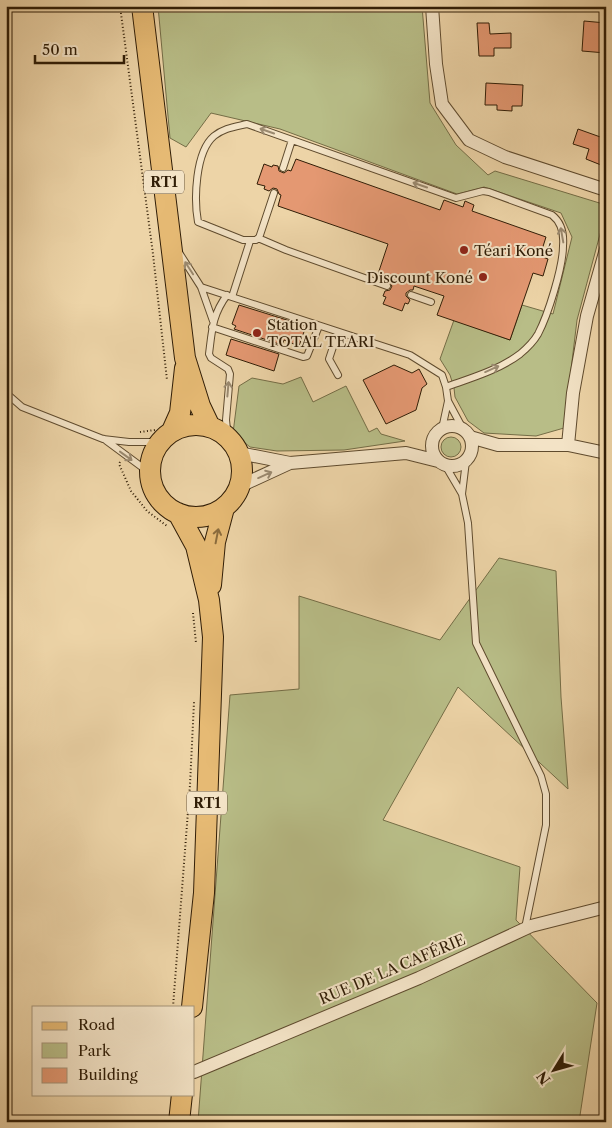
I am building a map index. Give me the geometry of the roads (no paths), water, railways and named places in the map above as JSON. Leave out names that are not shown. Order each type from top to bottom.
[{"type":"main road","name":"RT1","points":[[142,6],[186,358],[200,406],[210,427]]},
{"type":"main road","name":"RT1","points":[[166,436],[180,412],[186,358]]},
{"type":"main road","points":[[197,425],[210,427],[233,445],[242,475],[240,486],[224,508],[213,514],[189,517],[167,507],[158,497],[152,486],[150,462],[154,451],[166,436],[184,426],[197,425]]},
{"type":"main road","name":"RT1","points":[[192,1006],[204,893],[213,637],[210,600],[215,542],[224,508]]},
{"type":"main road","name":"RT1","points":[[178,513],[196,546],[210,600]]},
{"type":"main road","points":[[179,1122],[182,1096]]},
{"type":"street","points":[[432,6],[436,64],[442,104],[469,140],[505,157],[606,190]]},
{"type":"street","points":[[568,445],[573,393],[587,316],[606,249]]},
{"type":"street","points":[[442,463],[433,451],[433,440],[442,429],[452,426],[498,445],[568,445],[606,453]]},
{"type":"street","points":[[467,433],[472,450],[468,458]]},
{"type":"street","points":[[240,486],[290,464],[406,453],[433,440]]},
{"type":"street","points":[[233,445],[290,464]]},
{"type":"street","points":[[406,453],[456,466],[468,458],[498,445]]},
{"type":"street","name":"RUE DE LA CAFÉRIE","points":[[195,1072],[419,978],[525,928],[606,908]]},
{"type":"lane","points":[[386,286],[286,250],[259,238],[250,241],[243,240],[198,222],[195,208],[199,161],[212,138],[227,128],[246,124],[456,198],[483,191],[489,192],[556,218],[562,228],[564,245],[546,318],[536,336],[520,354],[495,368],[446,387]]},
{"type":"lane","points":[[283,168],[292,140]]},
{"type":"lane","points":[[259,238],[274,193]]},
{"type":"lane","points":[[171,240],[201,287],[213,324]]},
{"type":"lane","points":[[233,445],[226,420],[230,374],[228,369],[211,358],[210,354],[213,324],[217,310],[229,296],[250,241]]},
{"type":"lane","points":[[201,287],[410,356],[442,375],[448,402],[442,429]]},
{"type":"lane","points":[[412,295],[431,302]]},
{"type":"lane","points":[[213,324],[303,357],[307,356],[319,326]]},
{"type":"lane","points":[[338,332],[329,359],[338,375]]},
{"type":"lane","points":[[6,393],[22,407],[103,438],[129,442],[166,436]]},
{"type":"lane","points":[[448,402],[467,433]]},
{"type":"lane","points":[[103,438],[150,473]]},
{"type":"lane","points":[[462,494],[468,458]]},
{"type":"lane","points":[[442,463],[462,494],[468,523],[476,643],[541,776],[546,794],[546,825],[525,928]]},
{"type":"place","name":"Téari Koné","points":[[464,250]]},
{"type":"place","name":"Discount Koné","points":[[483,277]]},
{"type":"place","name":"Station TOTAL TEARI","points":[[257,333]]}]
